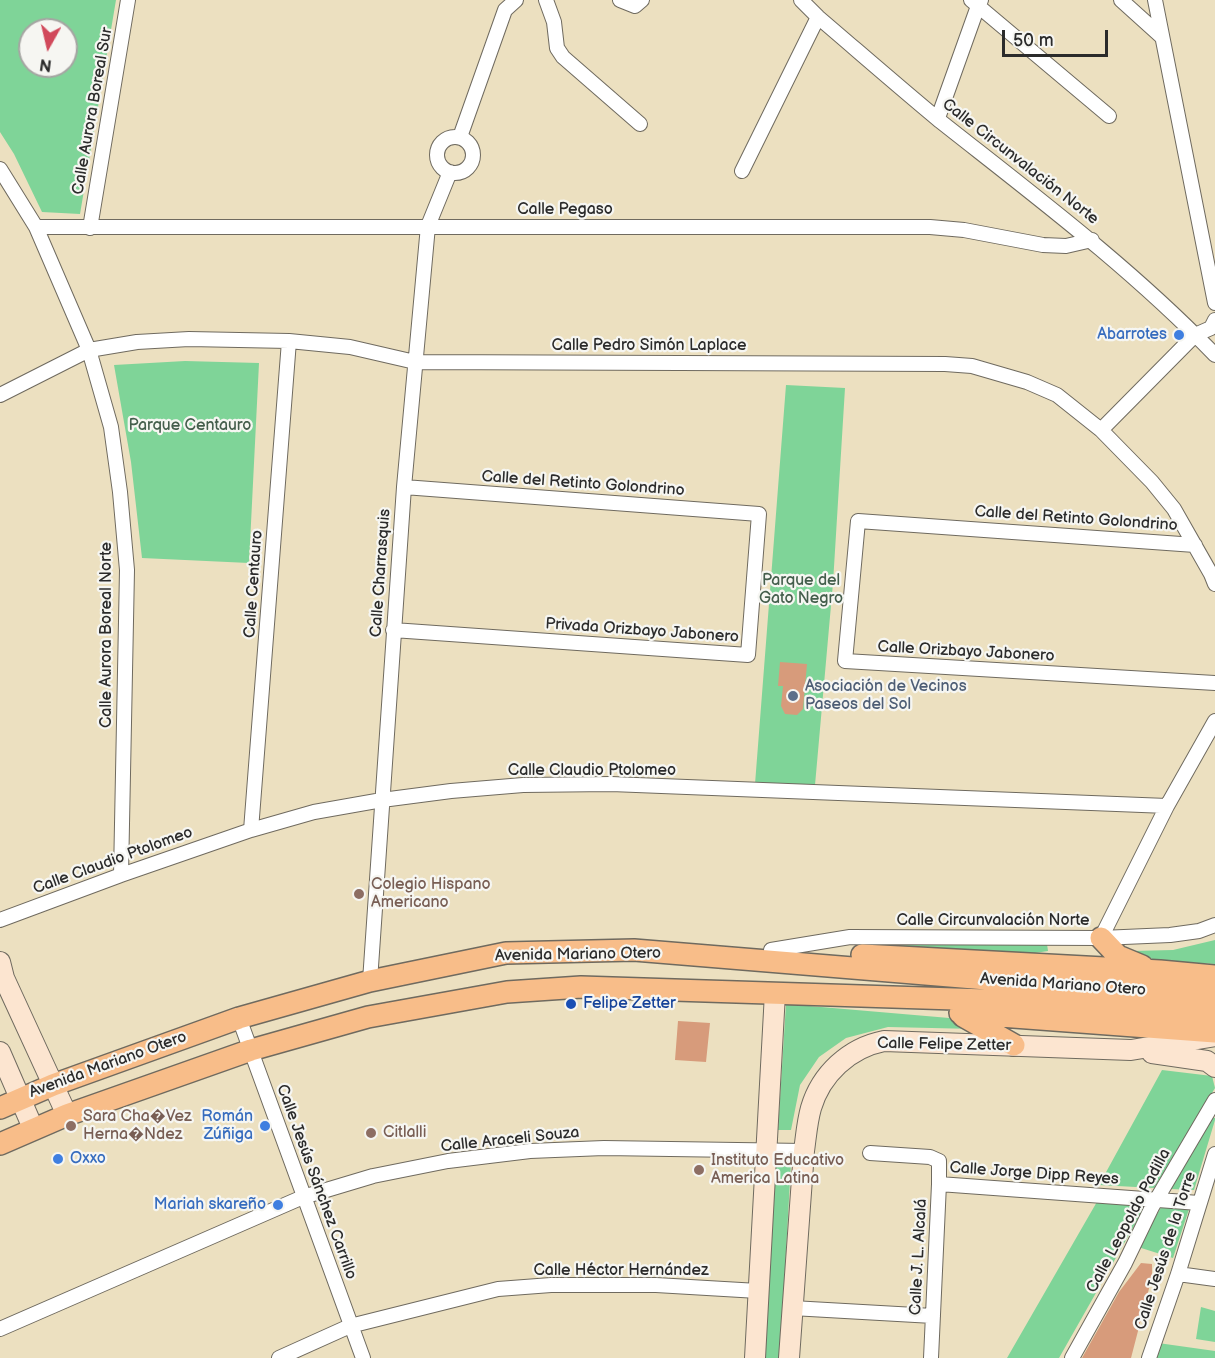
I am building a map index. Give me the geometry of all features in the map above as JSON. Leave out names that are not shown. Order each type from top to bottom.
[{"type":"main road","points":[[1101,938],[1118,956],[1134,964],[1160,971]]},
{"type":"main road","name":"Avenida Mariano Otero","points":[[0,1108],[53,1085],[239,1018],[370,981],[506,953],[634,950],[724,957],[1215,1013]]},
{"type":"main road","points":[[724,957],[771,950],[1215,976]]},
{"type":"main road","points":[[0,962],[4,978],[67,1115]]},
{"type":"main road","name":"Avenida Mariano Otero","points":[[0,1144],[67,1115],[250,1050],[368,1017],[507,992],[581,987],[828,996],[1047,993],[1215,995]]},
{"type":"main road","points":[[755,1358],[775,993]]},
{"type":"main road","points":[[828,996],[957,1013],[1215,1034]]},
{"type":"main road","points":[[957,1013],[1014,1046]]},
{"type":"main road","name":"Calle Felipe Zetter","points":[[789,1358],[808,1119],[817,1092],[840,1062],[865,1046],[884,1041],[1131,1050],[1215,1034]]},
{"type":"main road","points":[[1131,1050],[1200,1059],[1215,1067]]},
{"type":"main road","points":[[0,1052],[33,1128]]},
{"type":"street","name":"Calle Aurora Boreal Sur","points":[[90,228],[128,0]]},
{"type":"street","points":[[460,137],[505,10],[516,0]]},
{"type":"street","points":[[546,0],[554,22],[557,48],[563,57],[640,124]]},
{"type":"street","points":[[620,0],[635,6],[642,0]]},
{"type":"street","name":"Calle Circunvalación Norte","points":[[801,0],[938,118],[1092,240],[1215,355]]},
{"type":"street","points":[[1121,0],[1162,37]]},
{"type":"street","points":[[1155,0],[1215,303]]},
{"type":"street","points":[[938,118],[977,2],[1109,116]]},
{"type":"street","points":[[742,171],[818,17]]},
{"type":"street","points":[[454,136],[460,137],[470,145],[473,157],[471,163],[462,171],[450,172],[438,162],[437,151],[443,141],[454,136]]},
{"type":"street","name":"Calle Aurora Boreal Norte","points":[[0,169],[36,227],[89,350],[111,428],[127,570],[121,875]]},
{"type":"street","name":"Calle Charrasquis","points":[[370,981],[393,630],[428,226],[450,172]]},
{"type":"street","name":"Calle Pegaso","points":[[36,227],[930,227],[964,230],[1043,245],[1066,246],[1092,240]]},
{"type":"street","points":[[1101,430],[1195,335],[1211,328],[1215,320]]},
{"type":"street","name":"Calle Pedro Simón Laplace","points":[[0,395],[89,350],[137,342],[189,339],[289,341],[350,346],[415,362],[945,364],[972,366],[1057,395],[1101,430],[1152,482],[1174,509],[1215,584]]},
{"type":"street","name":"Calle Centauro","points":[[251,830],[289,341]]},
{"type":"street","name":"Calle del Retinto Golondrino","points":[[404,487],[759,514]]},
{"type":"street","name":"Privada Orizbayo Jabonero","points":[[393,630],[747,655],[759,514]]},
{"type":"street","name":"Calle del Retinto Golondrino","points":[[857,531],[858,521],[1195,545]]},
{"type":"street","name":"Calle Orizbayo Jabonero","points":[[857,531],[845,662],[1215,683]]},
{"type":"street","points":[[1101,938],[1167,806],[1215,721]]},
{"type":"street","name":"Calle Claudio Ptolomeo","points":[[0,920],[251,830],[314,812],[382,800],[523,785],[611,784],[1167,806]]},
{"type":"street","name":"Calle Circunvalación Norte","points":[[771,950],[850,937],[1101,938],[1170,935],[1199,931],[1215,925]]},
{"type":"street","name":"Calle Jesús Sánchez Carrillo","points":[[239,1018],[363,1358]]},
{"type":"street","name":"Calle Leopoldo Padilla","points":[[1072,1358],[1125,1263],[1157,1199],[1215,1100]]},
{"type":"street","name":"Calle Araceli Souza","points":[[0,1329],[303,1197],[373,1176],[448,1161],[530,1151],[604,1148],[804,1150]]},
{"type":"street","name":"Calle J. L. Alcalá","points":[[870,1153],[936,1158],[939,1164],[931,1358]]},
{"type":"street","name":"Calle Jesús de la Torre","points":[[1149,1358],[1178,1274],[1199,1203],[1210,1184],[1215,1154]]},
{"type":"street","name":"Calle Jorge Dipp Reyes","points":[[939,1184],[1199,1203]]},
{"type":"street","points":[[1178,1274],[1215,1279]]},
{"type":"street","name":"Calle Héctor Hernández","points":[[279,1358],[350,1326],[448,1300],[498,1290],[551,1285],[656,1286],[758,1291]]},
{"type":"street","points":[[792,1308],[933,1316]]},
{"type":"green space","points":[[0,0],[116,0],[80,214],[42,212],[14,154],[0,132]]},
{"type":"green space","name":"Parque Centauro","points":[[185,361],[259,363],[249,563],[142,558],[131,462],[114,365]]},
{"type":"green space","name":"Parque del Gato Negro","points":[[786,385],[845,388],[833,583],[815,785],[755,784]]},
{"type":"green space","points":[[1215,940],[1215,964],[1158,961],[1131,951],[1173,950]]},
{"type":"green space","points":[[877,944],[1047,944],[1048,951],[1022,955],[877,948]]},
{"type":"green space","points":[[786,1004],[961,1019],[975,1029],[888,1027],[846,1038],[819,1057],[800,1085],[791,1130],[778,1130]]},
{"type":"green space","points":[[1162,1070],[1212,1076],[1215,1088],[1154,1188],[1099,1185]]},
{"type":"green space","points":[[1211,1117],[1215,1120],[1194,1190],[1171,1189]]},
{"type":"green space","points":[[776,1162],[791,1163],[780,1358],[765,1358]]},
{"type":"green space","points":[[1098,1200],[1147,1203],[1059,1358],[1007,1358]]},
{"type":"green space","points":[[1163,1204],[1190,1206],[1173,1258],[1138,1247]]},
{"type":"green space","points":[[1201,1307],[1215,1311],[1215,1342],[1196,1339]]},
{"type":"green space","points":[[1158,1343],[1215,1351],[1215,1358],[1153,1358]]},
{"type":"building","name":"Asociación de Vecinos Paseos del Sol","points":[[780,662],[807,664],[803,709],[797,715],[785,714],[781,706],[783,686],[778,686]]},
{"type":"building","points":[[678,1021],[710,1023],[706,1062],[675,1060]]},
{"type":"building","points":[[1141,1263],[1152,1264],[1152,1277],[1131,1358],[1082,1358],[1119,1292]]},
{"type":"place","name":"Abarrotes","points":[[1179,335]]},
{"type":"place","name":"Asociación de Vecinos Paseos del Sol","points":[[793,696]]},
{"type":"place","name":"Colegio Hispano Americano","points":[[359,894]]},
{"type":"place","name":"Felipe Zetter","points":[[571,1004]]},
{"type":"place","name":"Sara Cha�Vez Herna�Ndez","points":[[71,1126]]},
{"type":"place","name":"Román Zúñiga","points":[[265,1126]]},
{"type":"place","name":"Citlalli","points":[[371,1133]]},
{"type":"place","name":"Oxxo","points":[[58,1159]]},
{"type":"place","name":"Instituto Educativo America Latina","points":[[699,1170]]},
{"type":"place","name":"Mariah skareño","points":[[278,1205]]}]
